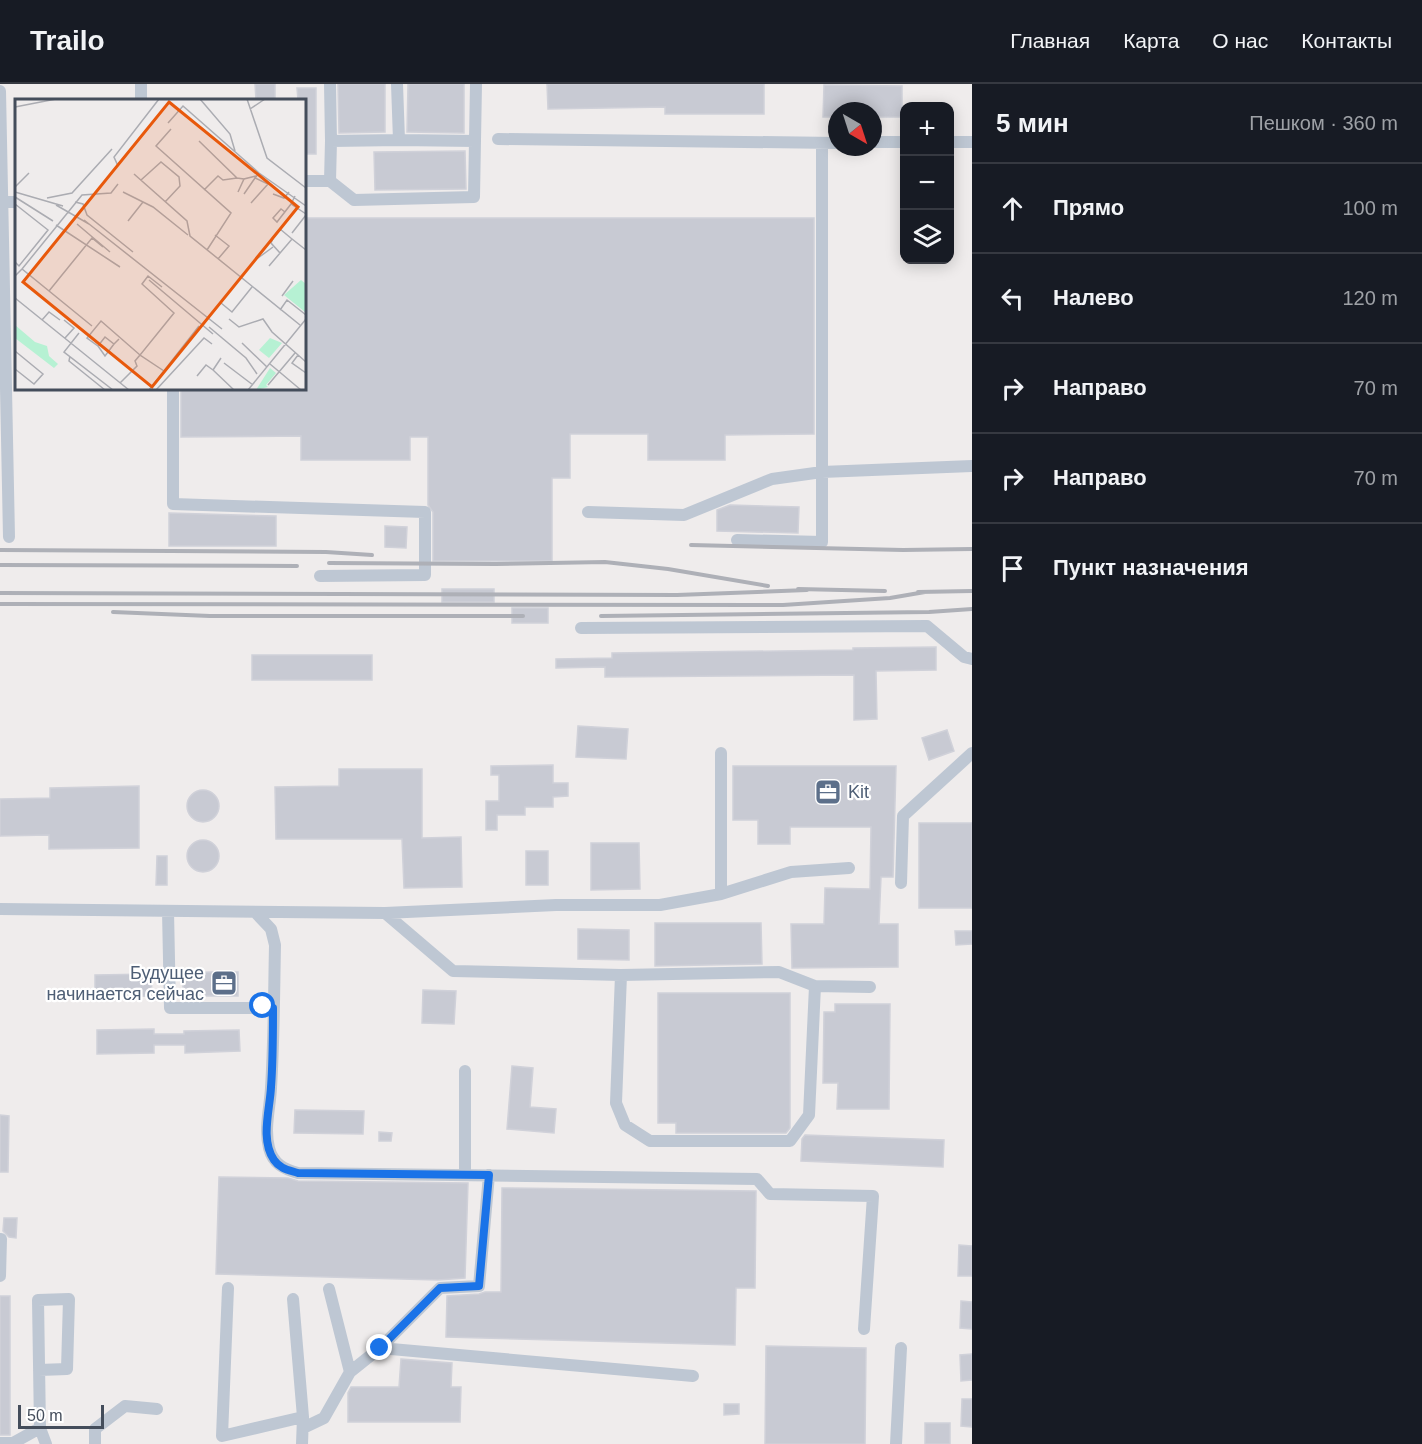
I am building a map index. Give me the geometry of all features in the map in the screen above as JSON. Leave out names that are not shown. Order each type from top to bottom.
[{"type":"lane","points":[[330,84],[330,181]]},
{"type":"lane","points":[[397,84],[399,140]]},
{"type":"lane","points":[[306,181],[330,181],[354,200],[474,197],[476,84]]},
{"type":"lane","points":[[0,91],[9,537]]},
{"type":"lane","points":[[498,139],[828,143]]},
{"type":"lane","points":[[330,141],[475,141]]},
{"type":"lane","points":[[882,142],[900,142]]},
{"type":"lane","points":[[954,142],[972,142]]},
{"type":"lane","points":[[737,540],[822,542],[822,143]]},
{"type":"lane","points":[[2,202],[15,202]]},
{"type":"lane","points":[[173,390],[173,504],[425,512],[425,575],[320,576]]},
{"type":"lane","points":[[588,512],[684,515],[772,479],[822,472],[972,466]]},
{"type":"lane","points":[[581,628],[927,626],[964,657],[972,658]]},
{"type":"lane","points":[[721,753],[721,894]]},
{"type":"lane","points":[[901,883],[903,816],[972,753]]},
{"type":"lane","points":[[0,909],[385,913],[556,905],[660,905],[721,894],[791,872],[849,868]]},
{"type":"lane","points":[[168,911],[170,1008],[273,1008]]},
{"type":"lane","points":[[255,912],[271,929],[275,945],[271,1088],[267,1131],[269,1149],[274,1160],[283,1169],[298,1173],[758,1179],[770,1194],[873,1196],[864,1329]]},
{"type":"lane","points":[[385,913],[453,971],[621,975],[779,972],[815,986],[870,987]]},
{"type":"lane","points":[[621,975],[616,1103],[625,1125],[650,1141],[790,1141],[809,1115],[815,986]]},
{"type":"lane","points":[[465,1071],[465,1175]]},
{"type":"lane","points":[[228,1288],[222,1436],[324,1418],[350,1372],[380,1348],[440,1288],[479,1286],[489,1175]]},
{"type":"lane","points":[[0,1276],[1,1239]]},
{"type":"lane","points":[[329,1289],[350,1372]]},
{"type":"lane","points":[[39,1370],[67,1369],[69,1299],[38,1300],[39,1370],[40,1428],[46,1444]]},
{"type":"lane","points":[[293,1299],[303,1422],[302,1444]]},
{"type":"lane","points":[[380,1348],[693,1376]]},
{"type":"lane","points":[[896,1444],[901,1348]]},
{"type":"lane","points":[[95,1444],[95,1429],[125,1406],[157,1409]]},
{"type":"lane","points":[[0,1443],[13,1443],[40,1428]]},
{"type":"building","points":[[255,84],[275,84],[275,99],[256,99]]},
{"type":"building","points":[[338,84],[385,84],[385,132],[339,133]]},
{"type":"building","points":[[408,84],[464,84],[464,133],[407,132]]},
{"type":"building","points":[[547,84],[764,84],[764,114],[665,114],[665,107],[548,109]]},
{"type":"building","points":[[824,85],[902,86],[900,117],[882,117],[882,102],[828,102],[828,117],[823,117]]},
{"type":"building","points":[[297,88],[316,88],[316,154],[306,154],[306,99],[298,99]]},
{"type":"building","points":[[465,151],[466,189],[375,190],[374,152]]},
{"type":"building","points":[[306,218],[814,218],[814,434],[725,435],[725,460],[648,460],[648,434],[570,434],[570,478],[552,478],[552,561],[433,561],[433,512],[428,505],[428,437],[410,437],[410,460],[301,460],[301,436],[181,437],[181,390],[306,390]]},
{"type":"building","points":[[730,505],[799,507],[798,533],[717,531],[717,510]]},
{"type":"building","points":[[169,513],[276,516],[276,546],[169,546]]},
{"type":"building","points":[[385,526],[407,527],[406,548],[385,547]]},
{"type":"building","points":[[442,589],[494,589],[494,602],[442,602]]},
{"type":"building","points":[[512,608],[548,608],[548,623],[512,623]]},
{"type":"building","points":[[936,647],[936,670],[876,671],[877,719],[854,720],[854,675],[605,677],[605,667],[556,668],[556,659],[612,658],[612,653]]},
{"type":"building","points":[[252,655],[372,655],[372,680],[252,680]]},
{"type":"building","points":[[578,726],[628,729],[626,759],[576,757]]},
{"type":"building","points":[[947,730],[954,751],[929,760],[922,738]]},
{"type":"building","points":[[553,765],[553,783],[568,783],[568,796],[553,797],[553,807],[525,807],[525,815],[497,815],[497,830],[486,830],[486,801],[499,801],[499,775],[491,775],[491,766]]},
{"type":"building","points":[[733,766],[896,766],[893,877],[881,877],[879,924],[898,924],[898,967],[792,968],[791,924],[824,924],[825,888],[870,889],[871,827],[790,827],[790,844],[758,844],[758,820],[733,820]]},
{"type":"building","points":[[339,769],[422,769],[422,838],[461,837],[462,887],[404,888],[402,839],[276,839],[275,787],[339,786]]},
{"type":"building","points":[[139,786],[139,848],[49,849],[49,835],[0,836],[0,799],[50,798],[50,788]]},
{"type":"building","points":[[203,790],[215,794],[219,806],[215,818],[203,822],[191,818],[187,806],[191,794]]},
{"type":"building","points":[[919,823],[972,823],[972,908],[919,908]]},
{"type":"building","points":[[203,840],[215,844],[219,856],[215,868],[203,872],[191,868],[187,856],[191,844]]},
{"type":"building","points":[[591,843],[639,843],[640,889],[591,890]]},
{"type":"building","points":[[526,851],[548,851],[548,885],[526,885]]},
{"type":"building","points":[[157,856],[167,856],[167,885],[156,885]]},
{"type":"building","points":[[655,923],[761,923],[762,964],[655,966]]},
{"type":"building","points":[[578,929],[629,930],[629,960],[578,959]]},
{"type":"building","points":[[955,931],[972,931],[972,944],[956,945]]},
{"type":"building","points":[[238,972],[238,996],[183,996],[183,973]]},
{"type":"building","points":[[151,974],[152,996],[95,997],[95,975]]},
{"type":"building","points":[[423,990],[456,991],[454,1024],[422,1023]]},
{"type":"building","points":[[658,993],[790,993],[790,1128],[786,1133],[676,1133],[676,1123],[658,1123]]},
{"type":"building","points":[[835,1004],[890,1004],[889,1109],[837,1109],[838,1083],[823,1083],[824,1012],[835,1012]]},
{"type":"building","points":[[154,1029],[154,1034],[239,1030],[240,1051],[185,1053],[185,1045],[154,1045],[154,1053],[97,1054],[97,1030]]},
{"type":"building","points":[[512,1066],[533,1068],[530,1107],[556,1109],[554,1133],[507,1129]]},
{"type":"building","points":[[295,1110],[364,1111],[363,1134],[294,1133]]},
{"type":"building","points":[[0,1115],[9,1116],[8,1172],[0,1172]]},
{"type":"building","points":[[379,1132],[392,1133],[391,1141],[379,1141]]},
{"type":"building","points":[[805,1135],[944,1140],[943,1167],[801,1161],[802,1139]]},
{"type":"building","points":[[219,1177],[288,1178],[298,1181],[468,1183],[465,1278],[438,1280],[216,1274]]},
{"type":"building","points":[[502,1188],[756,1191],[755,1288],[736,1288],[735,1345],[446,1337],[447,1296],[501,1292]]},
{"type":"building","points":[[4,1218],[17,1218],[16,1238],[9,1237],[3,1231]]},
{"type":"building","points":[[959,1245],[972,1246],[972,1276],[958,1276]]},
{"type":"building","points":[[0,1296],[10,1296],[10,1435],[0,1435]]},
{"type":"building","points":[[961,1301],[972,1302],[972,1329],[960,1328]]},
{"type":"building","points":[[766,1346],[866,1348],[865,1444],[765,1444]]},
{"type":"building","points":[[972,1354],[972,1380],[961,1381],[960,1355]]},
{"type":"building","points":[[401,1359],[452,1363],[451,1387],[461,1387],[460,1422],[348,1422],[348,1393],[351,1387],[399,1387]]},
{"type":"building","points":[[962,1399],[972,1399],[972,1427],[961,1426]]},
{"type":"building","points":[[724,1404],[739,1404],[739,1414],[724,1415]]},
{"type":"building","points":[[925,1423],[950,1423],[950,1444],[925,1444]]},
{"type":"railway","points":[[691,545],[903,550],[972,549]]},
{"type":"railway","points":[[0,550],[326,552],[372,555]]},
{"type":"railway","points":[[329,563],[605,562],[668,569],[768,586]]},
{"type":"railway","points":[[0,565],[297,566]]},
{"type":"railway","points":[[798,589],[885,591]]},
{"type":"railway","points":[[0,593],[677,595],[807,590]]},
{"type":"railway","points":[[918,592],[972,591]]},
{"type":"railway","points":[[0,604],[783,605],[890,598],[925,592]]},
{"type":"railway","points":[[601,616],[929,612],[972,609]]},
{"type":"railway","points":[[113,612],[210,616],[523,616]]},
{"type":"place","name":"Kit","points":[[828,792]]},
{"type":"place","name":"Будущее начинается сейчас","points":[[224,983]]},
{"type":"route","points":[[263,1006],[273,1008],[271,1088],[267,1131],[269,1149],[274,1160],[283,1169],[298,1173],[489,1175],[479,1286],[440,1288],[380,1348]]}]
